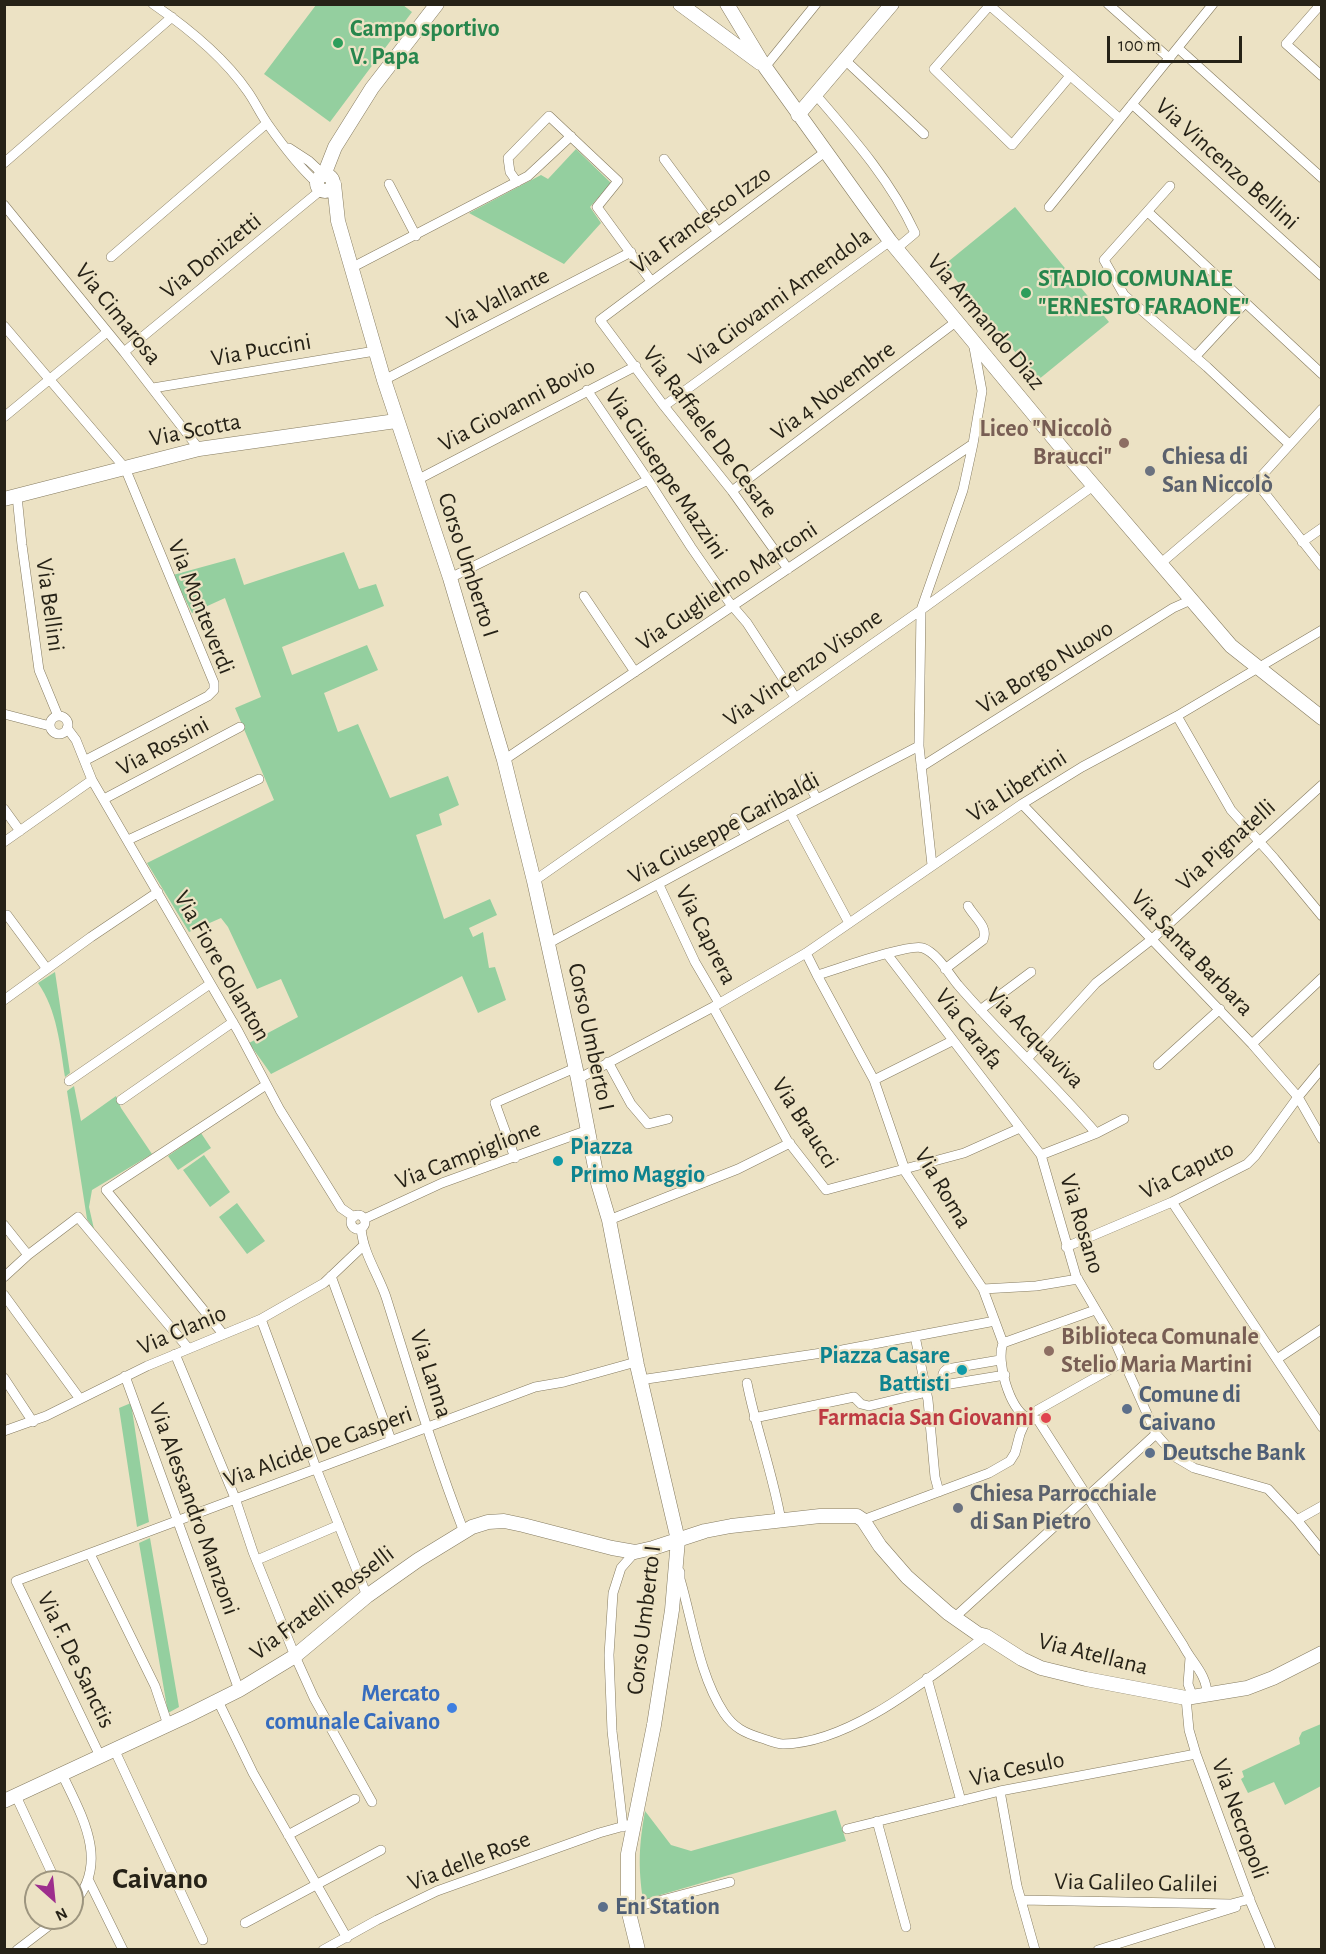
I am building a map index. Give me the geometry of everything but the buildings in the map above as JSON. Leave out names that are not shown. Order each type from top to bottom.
[{"type":"main road","points":[[326,179],[345,132],[372,88],[437,4]]},
{"type":"main road","points":[[680,4],[699,10],[729,41],[765,67]]},
{"type":"main road","name":"Via Armando Diaz","points":[[727,4],[765,67],[798,115],[893,245],[1093,486],[1231,646],[1322,718]]},
{"type":"main road","points":[[798,115],[892,4]]},
{"type":"main road","points":[[729,41],[742,41],[743,31]]},
{"type":"main road","name":"Corso Umberto I","points":[[326,179],[396,421],[450,578],[504,760],[534,881],[598,1183],[609,1220],[636,1362],[678,1540],[672,1610],[654,1725],[628,1825],[628,1908],[634,1948]]},
{"type":"main road","name":"Via Scotta","points":[[11,498],[199,449],[396,421]]},
{"type":"main road","name":"Via Fratelli Rosselli","points":[[10,1798],[239,1690],[295,1656],[367,1596],[418,1560],[464,1532],[488,1522],[504,1521],[635,1552],[705,1531],[832,1516],[857,1516],[863,1520]]},
{"type":"main road","name":"Via Atellana","points":[[863,1520],[880,1546],[907,1577],[955,1617],[978,1634],[986,1636],[1041,1668],[1118,1685],[1189,1697],[1247,1688],[1274,1678],[1322,1653]]},
{"type":"street","points":[[153,4],[197,38],[235,76],[267,123],[307,174],[326,179],[322,163],[309,161],[287,147]]},
{"type":"street","points":[[765,67],[816,4]]},
{"type":"street","points":[[1108,4],[1170,59]]},
{"type":"street","points":[[1049,207],[1179,49],[1213,4]]},
{"type":"street","points":[[1321,4],[1286,44],[1322,76]]},
{"type":"street","points":[[1070,76],[1012,145],[934,69],[988,5],[1120,119]]},
{"type":"street","points":[[4,163],[172,17]]},
{"type":"street","points":[[1179,49],[1322,178]]},
{"type":"street","points":[[845,60],[924,134]]},
{"type":"street","name":"Via Giovanni Amendola","points":[[664,406],[893,245],[915,233],[903,207],[868,156],[815,94]]},
{"type":"street","name":"Via Vincenzo Bellini","points":[[1132,104],[1322,276]]},
{"type":"street","points":[[517,182],[510,172],[508,158],[549,116],[618,181],[597,207],[651,281]]},
{"type":"street","points":[[111,257],[267,123]]},
{"type":"street","points":[[353,267],[528,176],[571,136]]},
{"type":"street","name":"Via Francesco Izzo","points":[[600,320],[825,152]]},
{"type":"street","points":[[664,159],[718,232]]},
{"type":"street","name":"Via Donizetti","points":[[124,352],[326,179]]},
{"type":"street","points":[[389,184],[416,236]]},
{"type":"street","points":[[1170,186],[1104,260],[1124,295],[1195,357],[1288,444]]},
{"type":"street","name":"Via Cimarosa","points":[[4,205],[8,217],[124,352],[199,449]]},
{"type":"street","points":[[1148,212],[1322,374]]},
{"type":"street","name":"Via Vallante","points":[[384,380],[631,252]]},
{"type":"street","points":[[1195,357],[1245,303]]},
{"type":"street","name":"Via Raffaele De Cesare","points":[[600,320],[664,406],[732,491],[788,569]]},
{"type":"street","name":"Via 4 Novembre","points":[[732,491],[957,321]]},
{"type":"street","points":[[4,326],[124,468]]},
{"type":"street","points":[[4,417],[107,332]]},
{"type":"street","points":[[932,865],[919,746],[921,610],[963,490],[973,444],[982,391],[972,340]]},
{"type":"street","name":"Via Puccini","points":[[153,388],[375,351]]},
{"type":"street","name":"Via Giovanni Bovio","points":[[417,480],[636,366]]},
{"type":"street","name":"Via Giuseppe Mazzini","points":[[587,390],[691,547],[739,611],[795,697]]},
{"type":"street","points":[[1160,564],[1256,482],[1288,444],[1319,416]]},
{"type":"street","name":"Via Guglielmo Marconi","points":[[504,760],[973,444]]},
{"type":"street","name":"Via Monteverdi","points":[[86,760],[208,696],[214,690],[204,656],[124,468]]},
{"type":"street","points":[[450,578],[648,480]]},
{"type":"street","points":[[1256,482],[1322,566]]},
{"type":"street","name":"Via Vincenzo Visone","points":[[534,881],[921,610],[1093,486]]},
{"type":"street","name":"Via Bellini","points":[[11,498],[22,544],[39,670],[58,716]]},
{"type":"street","points":[[1302,542],[1322,528]]},
{"type":"street","points":[[584,596],[635,672]]},
{"type":"street","name":"Via Borgo Nuovo","points":[[921,767],[1173,608],[1191,600]]},
{"type":"street","name":"Via Libertini","points":[[515,1158],[495,1103],[608,1062],[716,1005],[806,953],[1022,804],[1082,767],[1177,716],[1322,630]]},
{"type":"street","points":[[4,714],[50,726]]},
{"type":"street","points":[[58,716],[65,720],[67,728],[57,734],[50,726],[51,721],[58,716]]},
{"type":"street","points":[[1177,716],[1231,810],[1322,916]]},
{"type":"street","name":"Via Rossini","points":[[104,799],[240,727]]},
{"type":"street","name":"Via Fiore Colanton","points":[[67,728],[86,760],[92,780],[233,1022],[280,1110],[341,1208],[359,1221]]},
{"type":"street","name":"Via Giuseppe Garibaldi","points":[[548,944],[746,836],[919,746]]},
{"type":"street","points":[[128,840],[259,778]]},
{"type":"street","points":[[806,778],[817,799]]},
{"type":"street","points":[[4,842],[92,780]]},
{"type":"street","name":"Via Pignatelli","points":[[1027,1059],[1096,983],[1151,940],[1322,785]]},
{"type":"street","name":"Via Santa Barbara","points":[[1022,804],[1252,1044],[1298,1097],[1322,1139]]},
{"type":"street","points":[[4,809],[20,831]]},
{"type":"street","points":[[790,813],[849,923]]},
{"type":"street","points":[[735,818],[746,836]]},
{"type":"street","name":"Via Caprera","points":[[659,885],[716,1005]]},
{"type":"street","points":[[4,1000],[158,892]]},
{"type":"street","points":[[945,969],[983,940],[986,935],[968,906]]},
{"type":"street","points":[[7,915],[46,969]]},
{"type":"street","name":"Via Acquaviva","points":[[887,954],[915,947],[924,948],[980,1010],[1062,1093],[1096,1133]]},
{"type":"street","name":"Via Roma","points":[[806,953],[874,1080],[904,1168],[984,1289],[1004,1343]]},
{"type":"street","points":[[817,975],[887,954]]},
{"type":"street","name":"Via Carafa","points":[[887,954],[1020,1128]]},
{"type":"street","points":[[980,1010],[1031,972]]},
{"type":"street","points":[[1252,1044],[1322,978]]},
{"type":"street","points":[[69,1081],[210,984]]},
{"type":"street","name":"Via Braucci","points":[[716,1005],[790,1143],[826,1190],[904,1168]]},
{"type":"street","points":[[1158,1065],[1220,1009]]},
{"type":"street","points":[[121,1100],[233,1022]]},
{"type":"street","points":[[874,1080],[952,1041]]},
{"type":"street","points":[[608,1062],[631,1104],[648,1124],[668,1119]]},
{"type":"street","name":"Via Caputo","points":[[1066,1247],[1172,1202],[1247,1164],[1256,1156],[1298,1097],[1322,1068]]},
{"type":"street","points":[[223,1334],[106,1190],[266,1085]]},
{"type":"street","points":[[1041,1155],[1124,1119]]},
{"type":"street","points":[[904,1168],[964,1153],[1020,1128]]},
{"type":"street","name":"Via Rosano","points":[[1020,1128],[1041,1155],[1066,1247],[1078,1279],[1116,1344],[1156,1434],[1177,1458],[1194,1468],[1268,1489],[1322,1551]]},
{"type":"street","name":"Via Campiglione","points":[[359,1221],[442,1184],[588,1130]]},
{"type":"street","points":[[609,1220],[738,1169],[790,1143]]},
{"type":"street","points":[[1172,1202],[1322,1427]]},
{"type":"street","points":[[4,1277],[28,1255],[78,1217],[188,1348]]},
{"type":"street","name":"Via Lanna","points":[[359,1221],[363,1246],[380,1279],[441,1472],[464,1532]]},
{"type":"street","points":[[4,1225],[28,1255]]},
{"type":"street","name":"Via Clanio","points":[[4,1431],[33,1422],[125,1376],[261,1319],[331,1276],[363,1246]]},
{"type":"street","points":[[331,1276],[391,1440]]},
{"type":"street","points":[[984,1289],[1036,1286],[1078,1279]]},
{"type":"street","points":[[4,1295],[80,1399]]},
{"type":"street","points":[[1095,1310],[1004,1343],[1000,1352],[1000,1360],[1010,1395],[1020,1414],[1038,1420],[1088,1496],[1184,1645],[1190,1659],[1196,1663],[1206,1681],[1207,1695]]},
{"type":"street","points":[[261,1319],[316,1468],[367,1596]]},
{"type":"street","points":[[640,1380],[744,1365],[995,1321]]},
{"type":"street","points":[[1277,1359],[1322,1329]]},
{"type":"street","points":[[915,1336],[927,1392],[935,1477],[939,1492]]},
{"type":"street","points":[[175,1354],[235,1498],[295,1656],[314,1698],[372,1802]]},
{"type":"street","points":[[1000,1360],[947,1369],[943,1372],[942,1378],[945,1383],[950,1384],[1005,1376]]},
{"type":"street","name":"Via Alcide De Gasperi","points":[[16,1581],[535,1387],[564,1382],[636,1362]]},
{"type":"street","points":[[863,1520],[989,1473],[1010,1461],[1027,1418],[1123,1362]]},
{"type":"street","points":[[744,1365],[754,1418],[781,1521]]},
{"type":"street","name":"Via Alessandro Manzoni","points":[[125,1376],[239,1690]]},
{"type":"street","points":[[4,1378],[33,1422]]},
{"type":"street","points":[[754,1418],[854,1397],[861,1404],[869,1406],[927,1392]]},
{"type":"street","points":[[955,1617],[1156,1434]]},
{"type":"street","points":[[1297,1520],[1322,1506]]},
{"type":"street","points":[[257,1560],[339,1525]]},
{"type":"street","points":[[678,1540],[681,1558],[680,1580],[704,1668],[724,1713],[736,1728],[748,1735],[781,1744],[814,1741],[844,1729],[894,1701],[986,1636]]},
{"type":"street","points":[[628,1825],[612,1731],[609,1655],[613,1593],[621,1568],[635,1552]]},
{"type":"street","points":[[90,1554],[154,1686],[168,1725]]},
{"type":"street","name":"Via F. De Sanctis","points":[[16,1581],[100,1756]]},
{"type":"street","name":"Via Necropoli","points":[[1190,1659],[1189,1730],[1250,1901],[1271,1950]]},
{"type":"street","points":[[927,1678],[961,1801]]},
{"type":"street","points":[[218,1701],[253,1773],[347,1938]]},
{"type":"street","points":[[114,1749],[203,1940]]},
{"type":"street","name":"Via Cesulo","points":[[847,1828],[1000,1791],[1196,1754]]},
{"type":"street","points":[[62,1773],[89,1833],[92,1859],[89,1881],[84,1888]]},
{"type":"street","points":[[1000,1791],[1021,1900],[1035,1950]]},
{"type":"street","points":[[10,1798],[49,1870]]},
{"type":"street","points":[[288,1835],[355,1798]]},
{"type":"street","points":[[877,1821],[906,1927]]},
{"type":"street","name":"Via delle Rose","points":[[323,1950],[377,1920],[437,1891],[628,1825]]},
{"type":"street","points":[[245,1923],[381,1850]]},
{"type":"street","points":[[89,1881],[123,1950]]},
{"type":"street","points":[[628,1908],[730,1882]]},
{"type":"street","name":"Via Galileo Galilei","points":[[1021,1900],[1231,1904],[1250,1901]]},
{"type":"street","points":[[1098,1950],[1250,1901]]},
{"type":"street","points":[[23,1948],[45,1930]]},
{"type":"green space","name":"Campo sportivo V. Papa","points":[[316,5],[403,5],[412,12],[330,122],[264,74]]},
{"type":"green space","points":[[576,149],[611,183],[590,207],[601,223],[564,264],[469,213],[541,175],[548,179]]},
{"type":"green space","name":"STADIO COMUNALE \"ERNESTO FARAONE\"","points":[[1015,207],[1109,322],[1038,380],[944,265]]},
{"type":"green space","points":[[344,552],[359,589],[376,584],[384,606],[282,647],[292,675],[367,645],[378,670],[324,693],[338,732],[358,724],[390,798],[448,776],[459,805],[439,814],[442,825],[416,835],[444,919],[490,899],[497,915],[469,928],[473,937],[483,932],[489,968],[495,967],[506,1000],[478,1013],[462,976],[271,1074],[249,1043],[298,1017],[281,979],[257,989],[228,927],[221,918],[189,932],[147,863],[274,800],[235,708],[261,697],[225,598],[192,613],[173,575],[235,558],[244,585]]},
{"type":"green space","points":[[55,972],[70,1073],[65,1077],[54,1016],[38,983]]},
{"type":"green space","points":[[74,1086],[81,1121],[116,1096],[121,1108],[152,1154],[92,1190],[89,1207],[94,1229],[87,1219],[67,1091]]},
{"type":"green space","points":[[201,1133],[211,1148],[178,1170],[168,1156]]},
{"type":"green space","points":[[204,1155],[230,1192],[210,1207],[183,1170]]},
{"type":"green space","points":[[237,1203],[265,1241],[247,1254],[219,1217]]},
{"type":"green space","points":[[131,1403],[149,1522],[137,1527],[119,1408]]},
{"type":"green space","points":[[150,1538],[179,1707],[168,1713],[139,1543]]},
{"type":"green space","points":[[1321,1724],[1321,1786],[1285,1805],[1274,1782],[1248,1793],[1241,1779],[1244,1777],[1242,1771],[1300,1744],[1299,1738],[1302,1732]]},
{"type":"green space","points":[[836,1810],[846,1841],[643,1900],[640,1856],[645,1811],[671,1845],[691,1851]]},
{"type":"place","name":"Campo sportivo V. Papa","points":[[338,43]]},
{"type":"place","name":"STADIO COMUNALE \"ERNESTO FARAONE\"","points":[[1026,293]]},
{"type":"place","name":"Liceo \"Niccolò Braucci\"","points":[[1124,443]]},
{"type":"place","name":"Chiesa di San Niccolò","points":[[1150,471]]},
{"type":"place","name":"Piazza Primo Maggio","points":[[558,1161]]},
{"type":"place","name":"Biblioteca Comunale Stelio Maria Martini","points":[[1049,1351]]},
{"type":"place","name":"Piazza Casare Battisti","points":[[962,1370]]},
{"type":"place","name":"Comune di Caivano","points":[[1127,1409]]},
{"type":"place","name":"Farmacia San Giovanni","points":[[1046,1418]]},
{"type":"place","name":"Deutsche Bank","points":[[1150,1453]]},
{"type":"place","name":"Chiesa Parrocchiale di San Pietro","points":[[958,1508]]},
{"type":"place","name":"Mercato comunale Caivano","points":[[452,1708]]},
{"type":"place","name":"Eni Station","points":[[603,1907]]},
{"type":"district","name":"Caivano","points":[[160,1879]]}]
